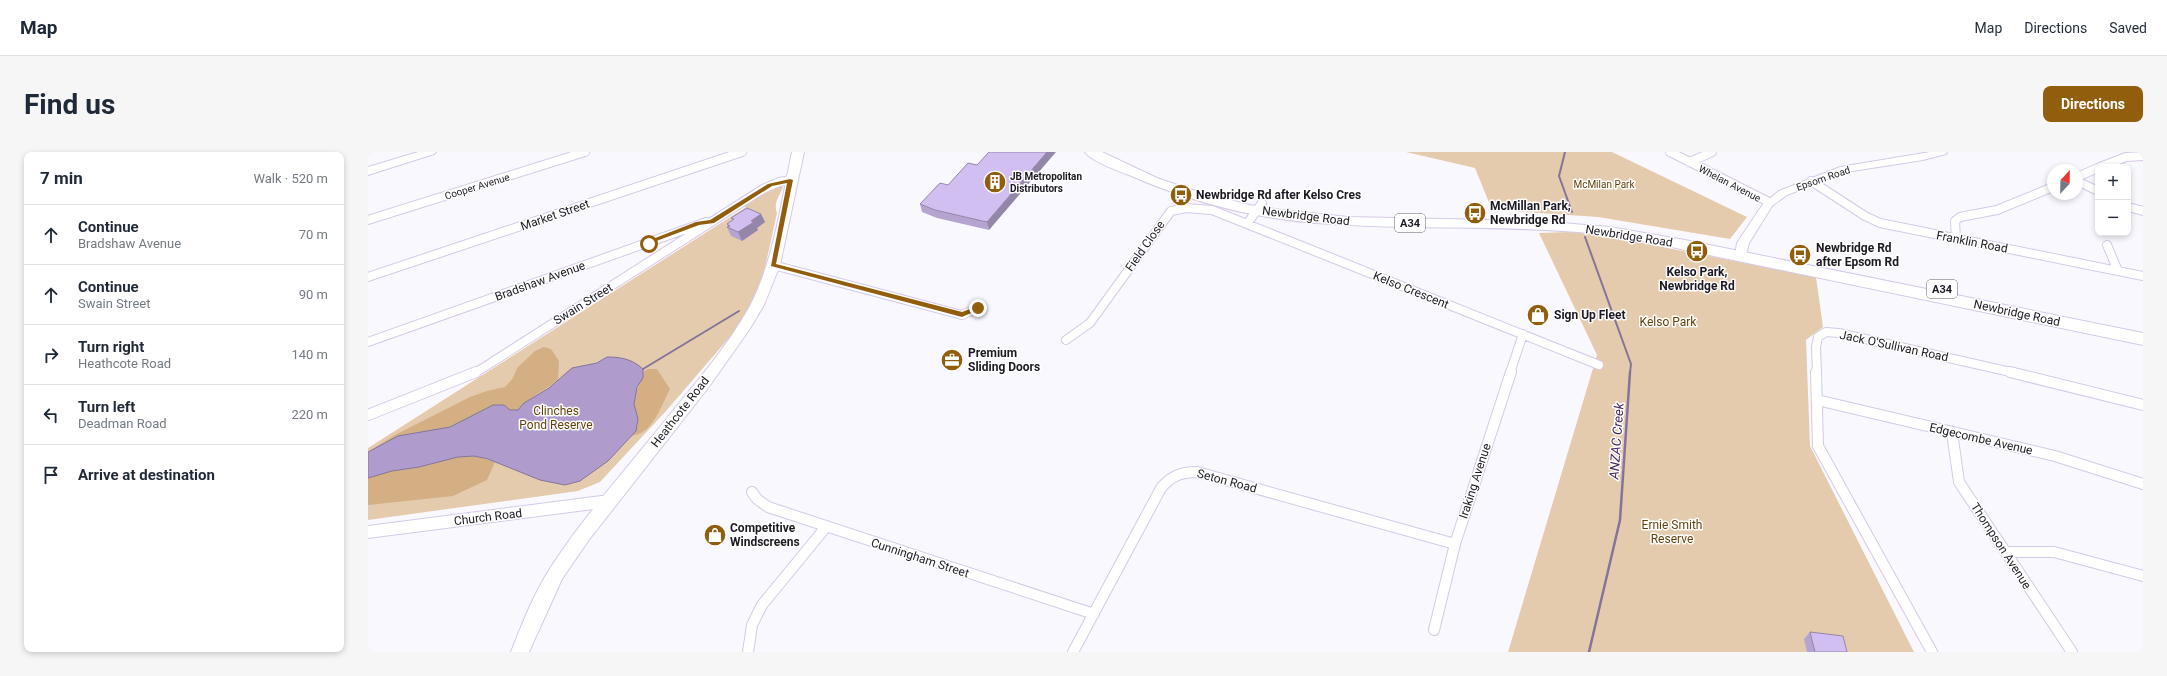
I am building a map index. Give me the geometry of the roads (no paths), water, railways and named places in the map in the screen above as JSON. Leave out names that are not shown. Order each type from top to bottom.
[{"type":"highway","name":"Newbridge Road","points":[[1092,152],[1123,169],[1166,186],[1212,200],[1348,221],[1563,223],[1593,226],[1649,238],[1741,252],[2143,330]]},
{"type":"highway","name":"Newbridge Road","points":[[1111,152],[1146,169],[1180,182],[1260,207]]},
{"type":"highway","name":"Newbridge Road","points":[[1741,252],[2143,339]]},
{"type":"main road","points":[[368,171],[430,152]]},
{"type":"main road","name":"Heathcote Road","points":[[520,652],[533,620],[556,574],[609,501],[703,384],[744,327],[757,306],[773,265],[790,180],[798,152]]},
{"type":"street","name":"Cooper Avenue","points":[[368,220],[585,152]]},
{"type":"street","name":"Market Street","points":[[368,277],[742,152]]},
{"type":"street","name":"Whelan Avenue","points":[[1670,152],[1770,202]]},
{"type":"street","points":[[1690,162],[1712,152]]},
{"type":"street","name":"Epsom Road","points":[[1741,252],[1770,202],[1783,193],[1811,181],[1849,168],[1923,157],[1942,152]]},
{"type":"street","points":[[2140,152],[2143,156]]},
{"type":"street","points":[[2107,164],[2126,157],[2143,156]]},
{"type":"street","points":[[2083,174],[2095,169]]},
{"type":"street","name":"Swain Street","points":[[368,415],[471,375],[770,185],[790,180]]},
{"type":"street","name":"Franklin Road","points":[[1811,181],[1865,216],[1880,223],[2143,276]]},
{"type":"street","points":[[2083,184],[2095,190]]},
{"type":"street","points":[[1956,239],[1954,228],[1955,222],[1960,217],[1997,210],[2047,189]]},
{"type":"street","name":"Field Close","points":[[1066,340],[1090,323],[1171,211],[1178,208],[1189,207],[1212,210],[1247,224]]},
{"type":"street","points":[[1247,224],[1260,207]]},
{"type":"street","points":[[2131,208],[2143,211]]},
{"type":"street","name":"Bradshaw Avenue","points":[[368,342],[698,224],[712,221]]},
{"type":"street","name":"Kelso Crescent","points":[[1247,224],[1599,365]]},
{"type":"street","points":[[643,244],[656,247],[660,250],[658,256]]},
{"type":"street","points":[[2107,245],[2118,271]]},
{"type":"street","points":[[773,265],[962,314],[978,308]]},
{"type":"street","name":"Jack O'Sullivan Road","points":[[1932,652],[1818,446],[1816,342],[1821,334],[1833,332],[2060,383],[2077,389],[2143,405]]},
{"type":"street","name":"Iraking Avenue","points":[[1434,630],[1455,544],[1523,334]]},
{"type":"street","name":"Edgecombe Avenue","points":[[1817,400],[2055,456],[2143,484]]},
{"type":"street","name":"Thompson Avenue","points":[[1952,432],[1959,482],[2072,652]]},
{"type":"street","name":"Seton Road","points":[[1074,652],[1161,488],[1169,478],[1182,472],[1197,472],[1455,544]]},
{"type":"street","name":"Cunningham Street","points":[[752,492],[757,499],[768,507],[1094,614]]},
{"type":"street","name":"Church Road","points":[[368,532],[609,501]]},
{"type":"street","points":[[748,652],[752,625],[762,605],[826,527]]},
{"type":"street","points":[[2006,552],[2054,552],[2143,576]]},
{"type":"waterway","name":"ANZAC Creek","points":[[1565,152],[1559,176],[1572,212]]},
{"type":"waterway","name":"ANZAC Creek","points":[[1585,237],[1631,364],[1630,373]]},
{"type":"waterway","points":[[643,369],[739,311]]},
{"type":"waterway","name":"ANZAC Creek","points":[[1589,652],[1620,520],[1630,372]]},
{"type":"place","name":"JB Metropolitan Distributors","points":[[995,182]]},
{"type":"place","name":"Newbridge Rd after Kelso Cres","points":[[1181,195]]},
{"type":"place","name":"McMillan Park, Newbridge Rd","points":[[1475,213]]},
{"type":"place","name":"Kelso Park, Newbridge Rd","points":[[1697,251]]},
{"type":"place","name":"Newbridge Rd after Epsom Rd","points":[[1800,255]]},
{"type":"place","name":"Sign Up Fleet","points":[[1538,315]]},
{"type":"place","name":"Premium Sliding Doors","points":[[952,360]]},
{"type":"place","name":"Competitive Windscreens","points":[[715,535]]},
{"type":"park label","name":"McMilan Park","points":[[1604,184]]},
{"type":"park label","name":"Kelso Park","points":[[1668,322]]},
{"type":"park label","name":"Clinches Pond Reserve","points":[[556,418]]},
{"type":"park label","name":"Ernie Smith Reserve","points":[[1672,532]]}]
